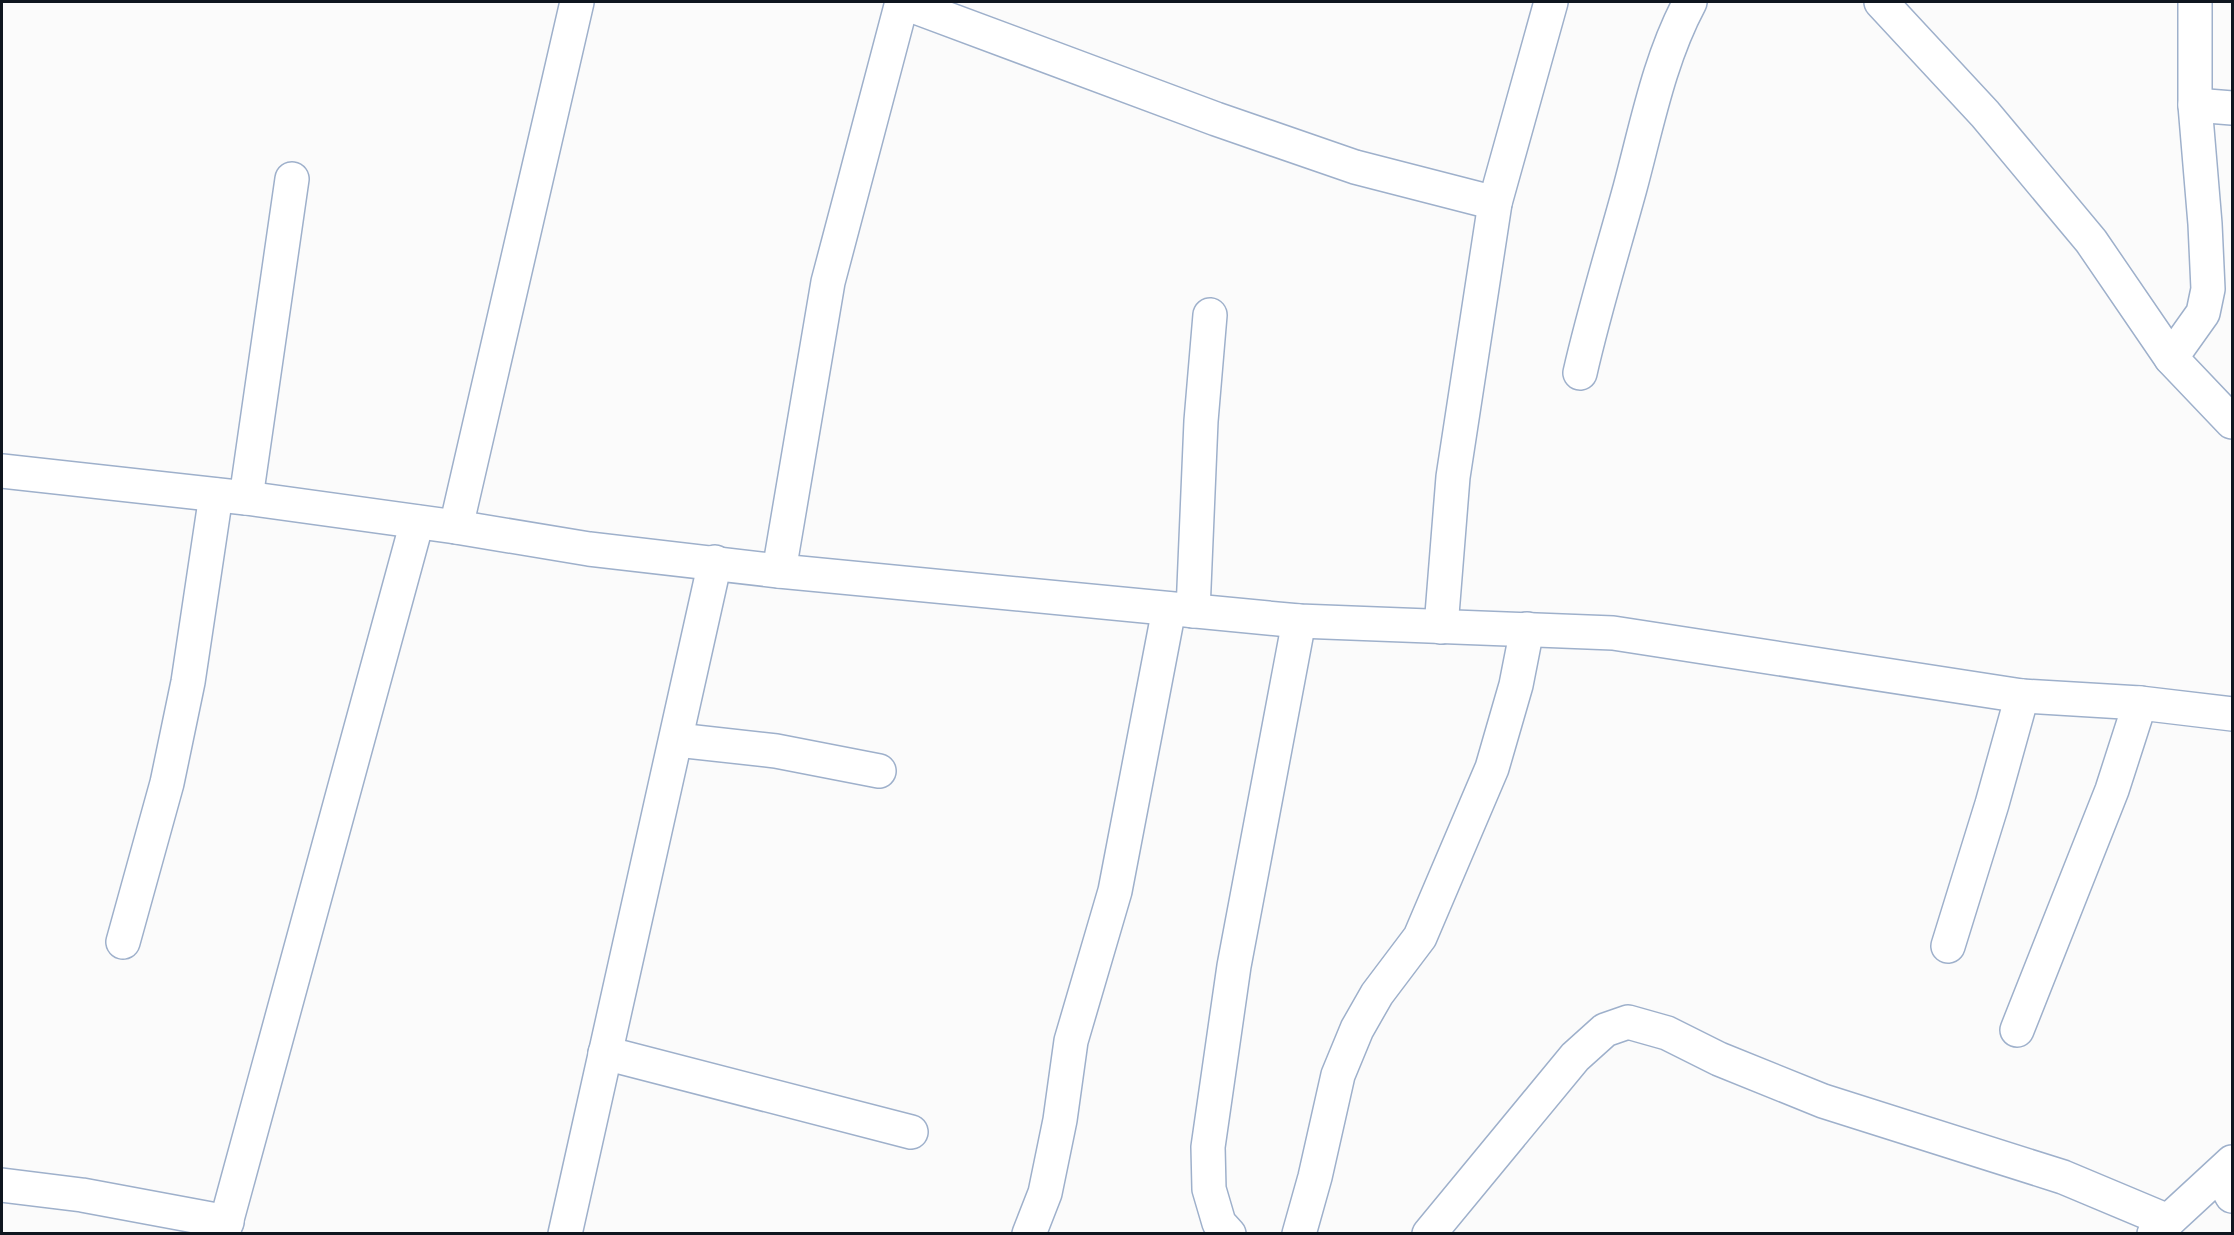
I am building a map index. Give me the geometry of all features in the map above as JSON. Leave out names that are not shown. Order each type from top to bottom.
[{"type":"street","points":[[456,526],[577,2]]},
{"type":"street","points":[[778,571],[828,282],[902,2],[1216,119],[1344,163],[1495,203]]},
{"type":"street","points":[[1441,627],[1453,477],[1495,203],[1551,2]]},
{"type":"street","points":[[1580,373],[1594,311],[1618,231],[1658,78],[1690,2]]},
{"type":"street","points":[[1881,2],[1985,114],[2091,241],[2170,358],[2232,422]]},
{"type":"street","points":[[2170,358],[2204,313],[2208,289],[2205,224],[2194,105],[2195,2]]},
{"type":"street","points":[[2194,105],[2232,108]]},
{"type":"street","points":[[123,942],[167,783],[231,497],[292,179]]},
{"type":"street","points":[[1029,1233],[1045,1193],[1060,1120],[1071,1041],[1115,891],[1181,610],[1210,315]]},
{"type":"street","points":[[2,471],[231,497],[456,526],[589,549],[778,571],[1299,621],[1612,633],[2022,696],[2140,703],[2232,714]]},
{"type":"street","points":[[2,1185],[82,1195],[225,1228],[417,522]]},
{"type":"street","points":[[565,1233],[715,562]]},
{"type":"street","points":[[1229,1233],[1219,1222],[1209,1189],[1208,1148],[1234,966],[1299,621]]},
{"type":"street","points":[[1299,1233],[1315,1177],[1338,1075],[1357,1029],[1377,994],[1420,937],[1492,768],[1516,685],[1527,629]]},
{"type":"street","points":[[1948,946],[1992,804],[2022,696]]},
{"type":"street","points":[[2017,1030],[2112,790],[2140,703]]},
{"type":"street","points":[[677,740],[776,751],[879,771]]},
{"type":"street","points":[[1429,1233],[1575,1057],[1605,1030],[1628,1022],[1667,1033],[1719,1059],[1823,1101],[2063,1177],[2161,1227],[2228,1178]]},
{"type":"street","points":[[605,1053],[911,1132]]}]
